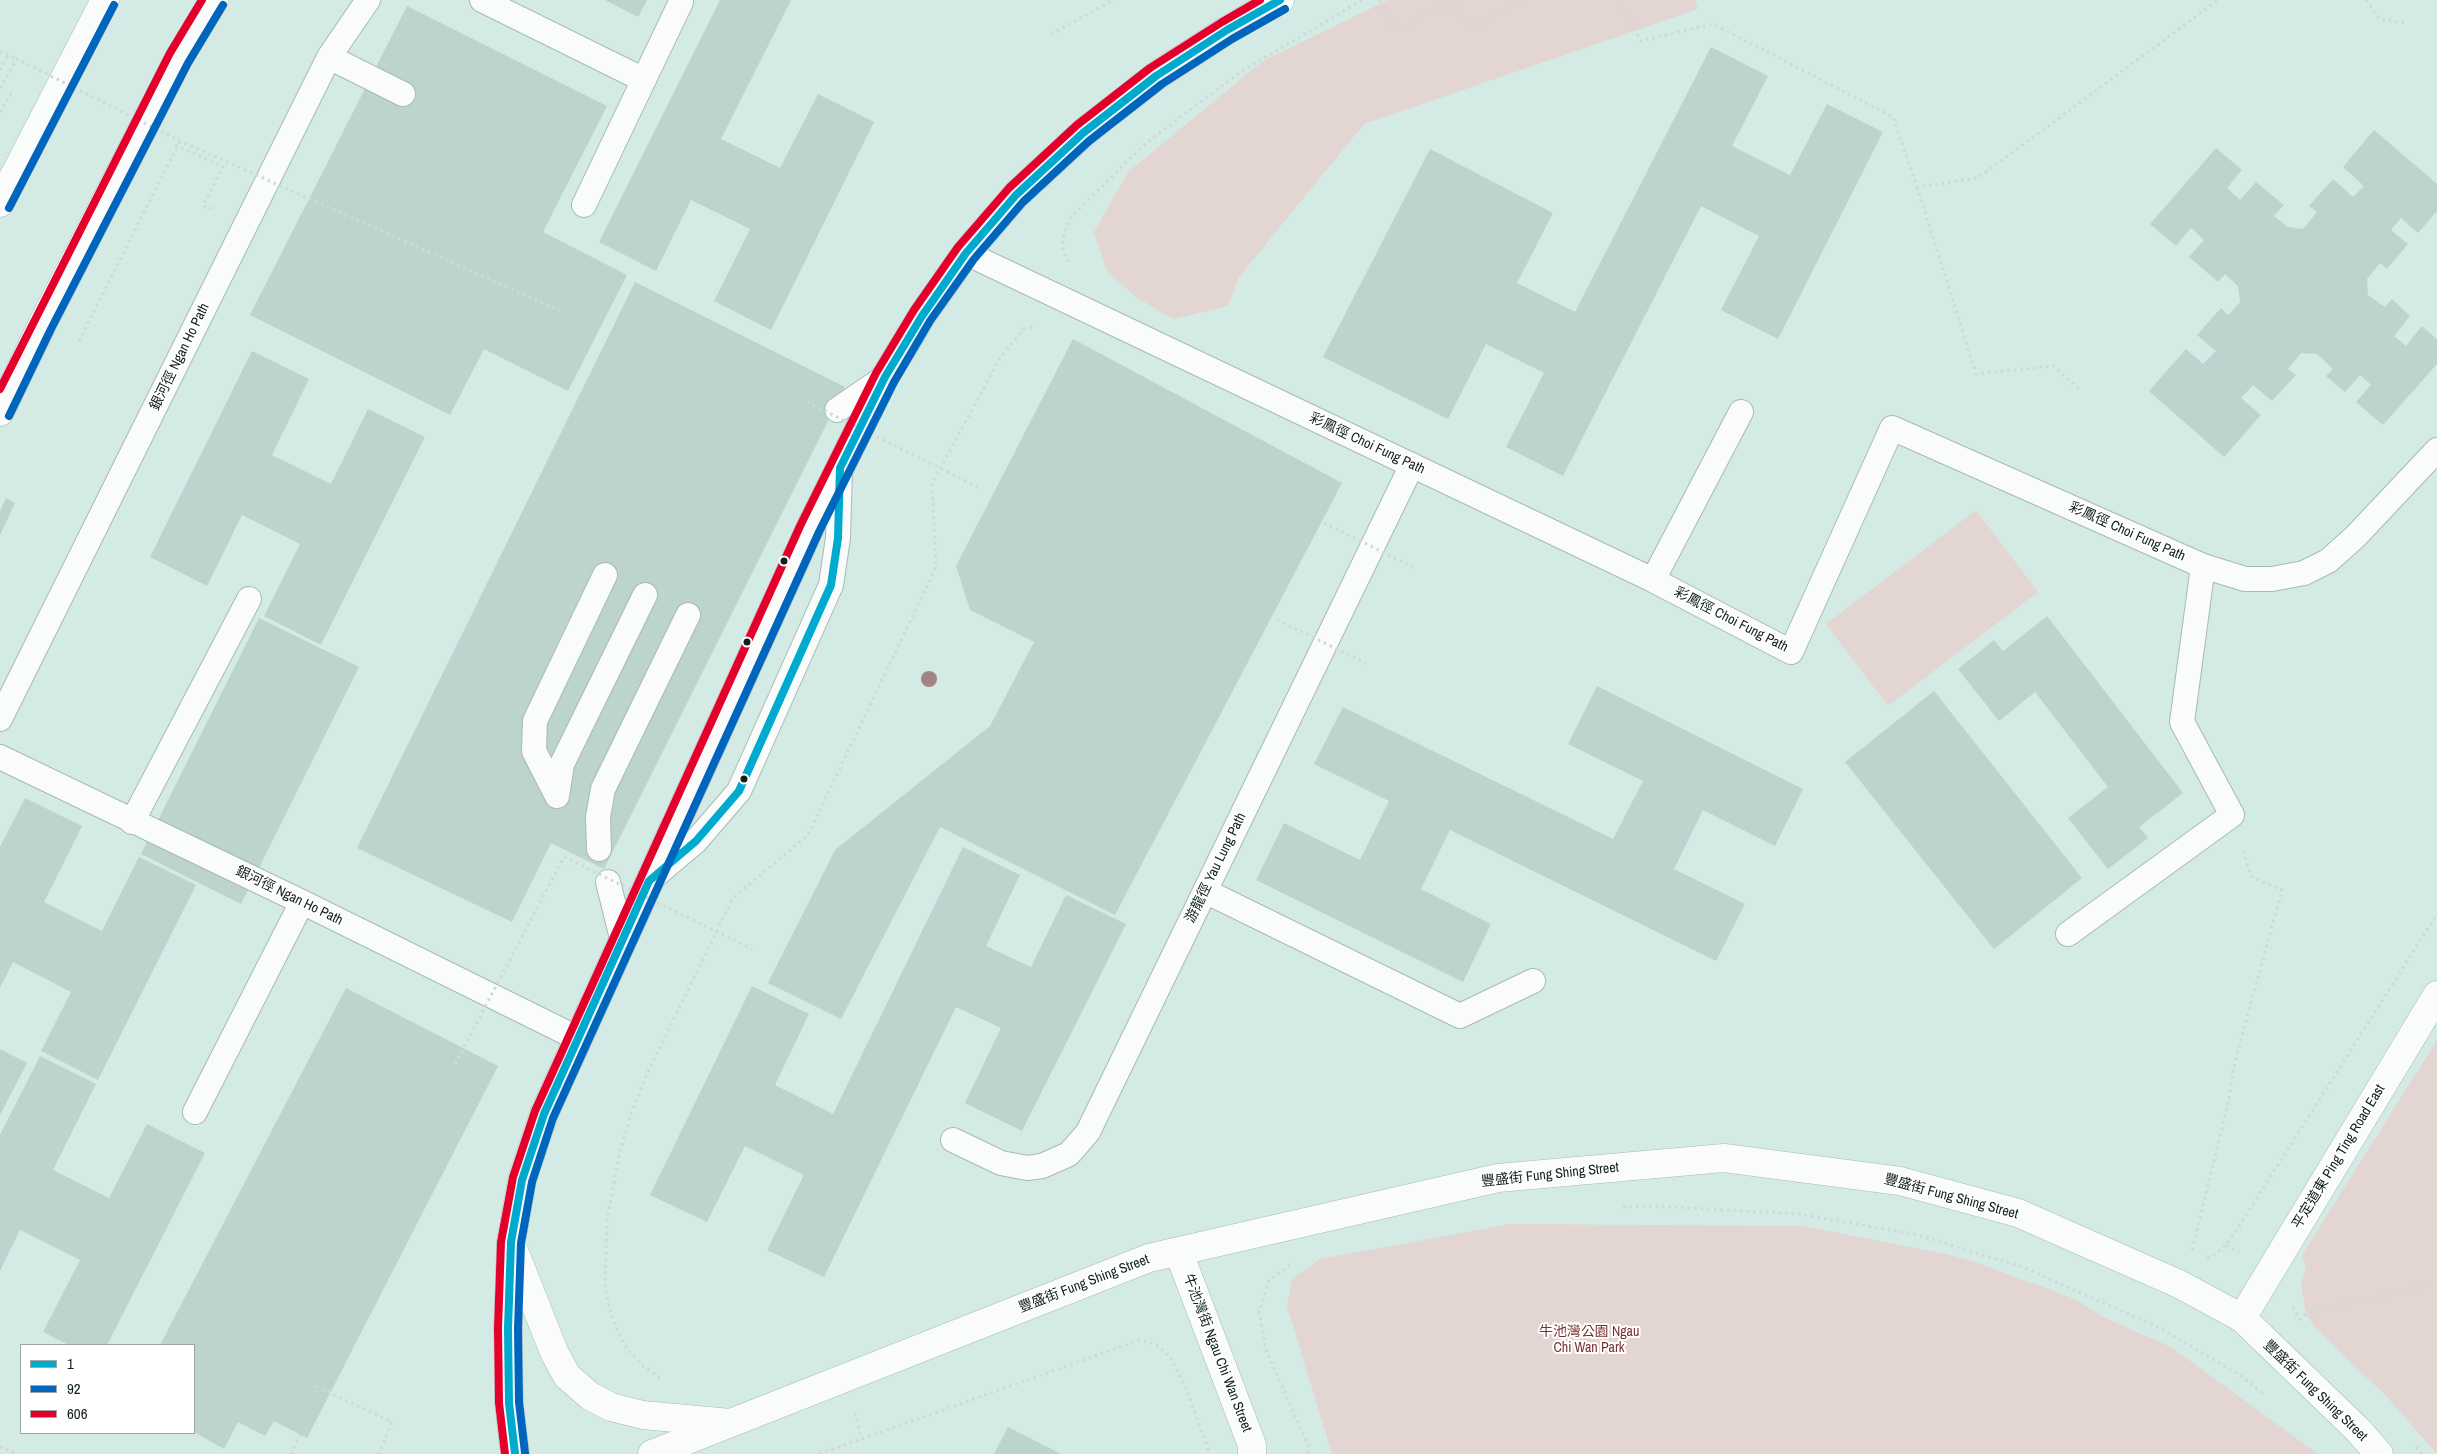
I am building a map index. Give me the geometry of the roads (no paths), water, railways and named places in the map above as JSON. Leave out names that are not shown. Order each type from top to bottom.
[{"type":"main road","points":[[0,203],[105,0]]},
{"type":"main road","points":[[0,412],[42,325],[179,58],[214,0]]},
{"type":"main road","points":[[515,1454],[509,1403],[508,1328],[511,1242],[522,1180],[544,1114],[622,938],[810,528],[885,377],[922,316],[966,253],[1016,196],[1083,133],[1156,76],[1227,30],[1280,0]]},
{"type":"main road","name":"平定道東 Ping Ting Road East","points":[[2242,1318],[2437,995]]},
{"type":"main road","name":"豐盛街 Fung Shing Street","points":[[652,1454],[1149,1258],[1179,1253],[1498,1178],[1724,1158],[1900,1181],[2018,1213],[2179,1284],[2242,1318],[2358,1430],[2379,1454]]},
{"type":"main road","points":[[511,1242],[554,1352],[567,1376],[590,1396],[611,1407],[644,1415],[730,1423]]},
{"type":"main road","name":"牛池灣街 Ngau Chi Wan Street","points":[[1179,1253],[1252,1445],[1252,1454]]},
{"type":"lane","name":"銀河徑 Ngan Ho Path","points":[[0,719],[329,57],[368,0]]},
{"type":"lane","points":[[482,0],[644,80]]},
{"type":"lane","points":[[584,205],[681,2]]},
{"type":"lane","points":[[329,57],[403,94]]},
{"type":"lane","name":"彩鳳徑 Choi Fung Path","points":[[966,253],[1653,580],[1791,652],[1892,428],[2203,566],[2245,579],[2272,578],[2304,573],[2328,561],[2356,538],[2437,450]]},
{"type":"lane","points":[[837,410],[885,377]]},
{"type":"lane","points":[[1653,580],[1741,412]]},
{"type":"lane","name":"游龍徑 Yau Lung Path","points":[[953,1140],[1001,1163],[1027,1168],[1042,1166],[1069,1154],[1088,1132],[1412,465]]},
{"type":"lane","points":[[649,881],[696,841],[739,791],[831,585],[838,538],[840,468]]},
{"type":"lane","points":[[2068,934],[2232,815],[2182,722],[2203,566]]},
{"type":"lane","points":[[605,576],[535,721],[534,751],[557,796],[562,764],[645,595]]},
{"type":"lane","points":[[132,822],[249,599]]},
{"type":"lane","points":[[599,849],[598,817],[603,789],[688,616]]},
{"type":"lane","name":"銀河徑 Ngan Ho Path","points":[[0,757],[302,902],[577,1038]]},
{"type":"lane","points":[[608,882],[622,938]]},
{"type":"lane","points":[[1205,891],[1460,1016],[1533,981]]},
{"type":"lane","points":[[195,1112],[302,902]]},
{"type":"park label","name":"牛池灣公園 Ngau Chi Wan Park","points":[[1589,1340]]}]
